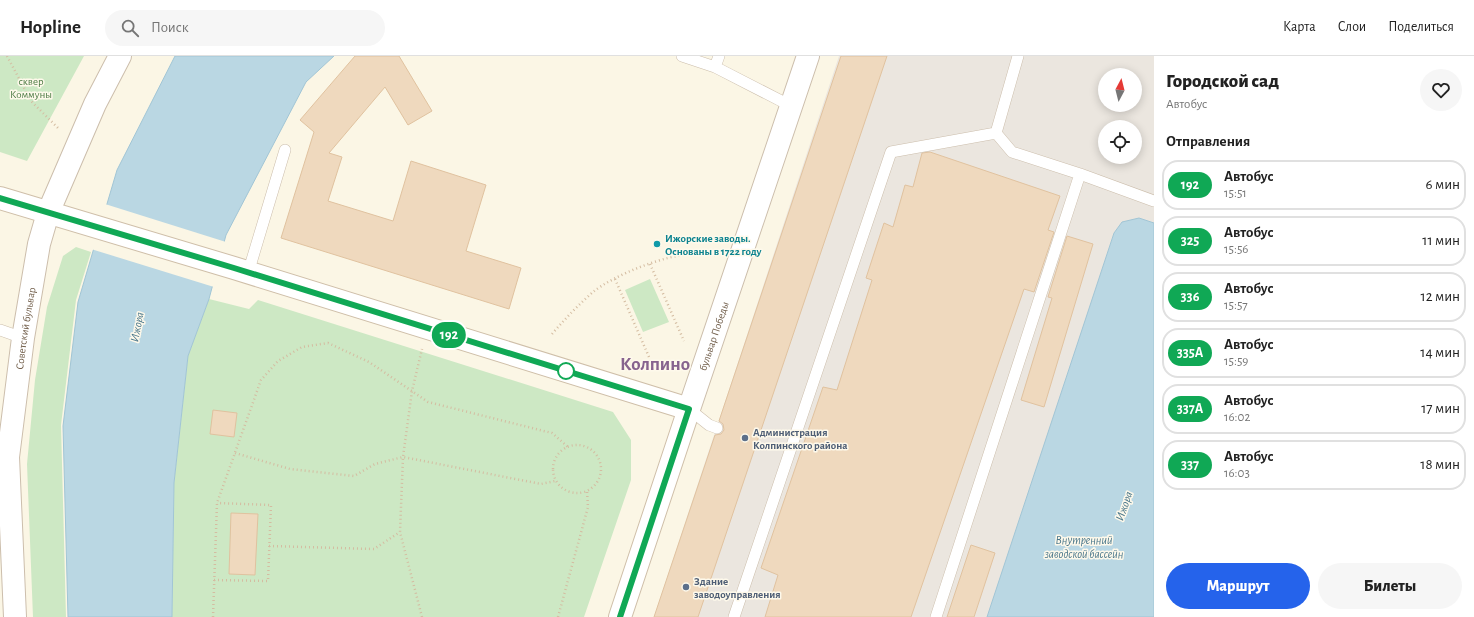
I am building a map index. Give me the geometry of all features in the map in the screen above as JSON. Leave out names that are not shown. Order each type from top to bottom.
[{"type":"street","name":"Советский бульвар","points":[[15,617],[5,530],[4,457],[39,244],[48,213],[95,104],[120,56]]},
{"type":"street","name":"бульвар Победы","points":[[620,617],[808,56]]},
{"type":"street","points":[[0,198],[241,270],[689,409]]},
{"type":"lane","points":[[682,56],[715,67],[791,106]]},
{"type":"lane","points":[[715,67],[719,56]]},
{"type":"lane","points":[[996,133],[1018,56]]},
{"type":"lane","points":[[996,133],[1012,152],[1080,174],[1154,201]]},
{"type":"lane","points":[[734,617],[891,152],[996,133]]},
{"type":"lane","points":[[241,270],[285,150]]},
{"type":"lane","points":[[936,617],[1080,174]]},
{"type":"lane","points":[[0,330],[23,338]]},
{"type":"lane","points":[[689,409],[709,426],[717,428]]},
{"type":"path","points":[[7,56],[31,101],[61,130]]},
{"type":"path","points":[[552,334],[573,310],[594,291],[615,279],[669,257],[692,254],[716,255]]},
{"type":"path","points":[[650,264],[684,341]]},
{"type":"path","points":[[615,279],[648,357]]},
{"type":"path","points":[[213,617],[217,503],[261,380],[278,361],[302,347],[328,343],[369,362],[428,402],[552,433],[568,447]]},
{"type":"path","points":[[422,617],[400,532],[403,457],[412,391],[424,345]]},
{"type":"path","points":[[578,445],[588,448],[596,455],[601,464],[600,475],[596,485],[587,491],[578,493],[569,492],[561,488],[556,481],[552,471],[554,461],[559,452],[568,447],[578,445]]},
{"type":"path","points":[[235,453],[290,469],[354,476],[375,464],[403,457],[540,484],[556,481]]},
{"type":"path","points":[[558,617],[588,507],[587,491]]},
{"type":"path","points":[[214,580],[268,581],[271,505],[217,503]]},
{"type":"path","points":[[269,546],[374,549],[400,532]]},
{"type":"shaded area","points":[[839,56],[1154,56],[1154,617],[654,617]]},
{"type":"green space","name":"сквер Коммуны","points":[[0,56],[84,56],[27,161],[0,152]]},
{"type":"green space","points":[[76,247],[91,252],[76,300],[61,425],[66,617],[33,617],[27,464],[35,380],[47,307],[63,256]]},
{"type":"green space","points":[[650,279],[669,322],[643,332],[625,290]]},
{"type":"green space","points":[[209,299],[249,309],[258,300],[613,412],[631,440],[631,480],[584,617],[172,617],[174,483],[188,356]]},
{"type":"water","name":"Ижора","points":[[175,56],[334,56],[306,82],[226,235],[209,299],[188,356],[174,483],[172,617],[68,617],[63,426],[78,302],[117,170]]},
{"type":"water","name":"Внутренний заводской бассейн","points":[[1139,218],[1154,223],[1154,617],[987,617],[1114,233],[1122,222]]},
{"type":"pier","points":[[105,204],[226,242],[214,287],[91,249]]},
{"type":"building","points":[[355,56],[399,56],[432,111],[408,125],[385,87],[329,153],[342,157],[328,201],[393,221],[411,161],[486,185],[466,251],[521,268],[509,309],[281,238],[314,132],[300,120]]},
{"type":"building","points":[[841,56],[887,56],[698,617],[654,617],[715,435],[721,434],[724,430],[723,424],[719,421]]},
{"type":"building","points":[[930,152],[1060,196],[1048,230],[1054,232],[1034,292],[1024,289],[911,617],[765,617],[778,575],[761,568],[823,387],[837,390],[872,280],[866,278],[884,223],[893,227],[905,185],[913,187],[922,153]]},
{"type":"building","points":[[1067,236],[1093,244],[1044,407],[1021,400],[1052,298],[1048,297]]},
{"type":"building","points":[[213,410],[237,413],[234,437],[210,434]]},
{"type":"building","points":[[231,513],[258,514],[255,575],[229,574]]},
{"type":"building","points":[[971,545],[995,553],[974,617],[947,617]]},
{"type":"bus line","name":"192","points":[[0,198],[234,268],[689,409],[620,617]]},
{"type":"place","name":"Ижорские заводы. Основаны в 1722 году","points":[[657,244]]},
{"type":"place","name":"Администрация Колпинского района","points":[[745,438]]},
{"type":"place","name":"Здание заводоуправления","points":[[686,587]]},
{"type":"district","name":"Колпино","points":[[655,364]]}]
